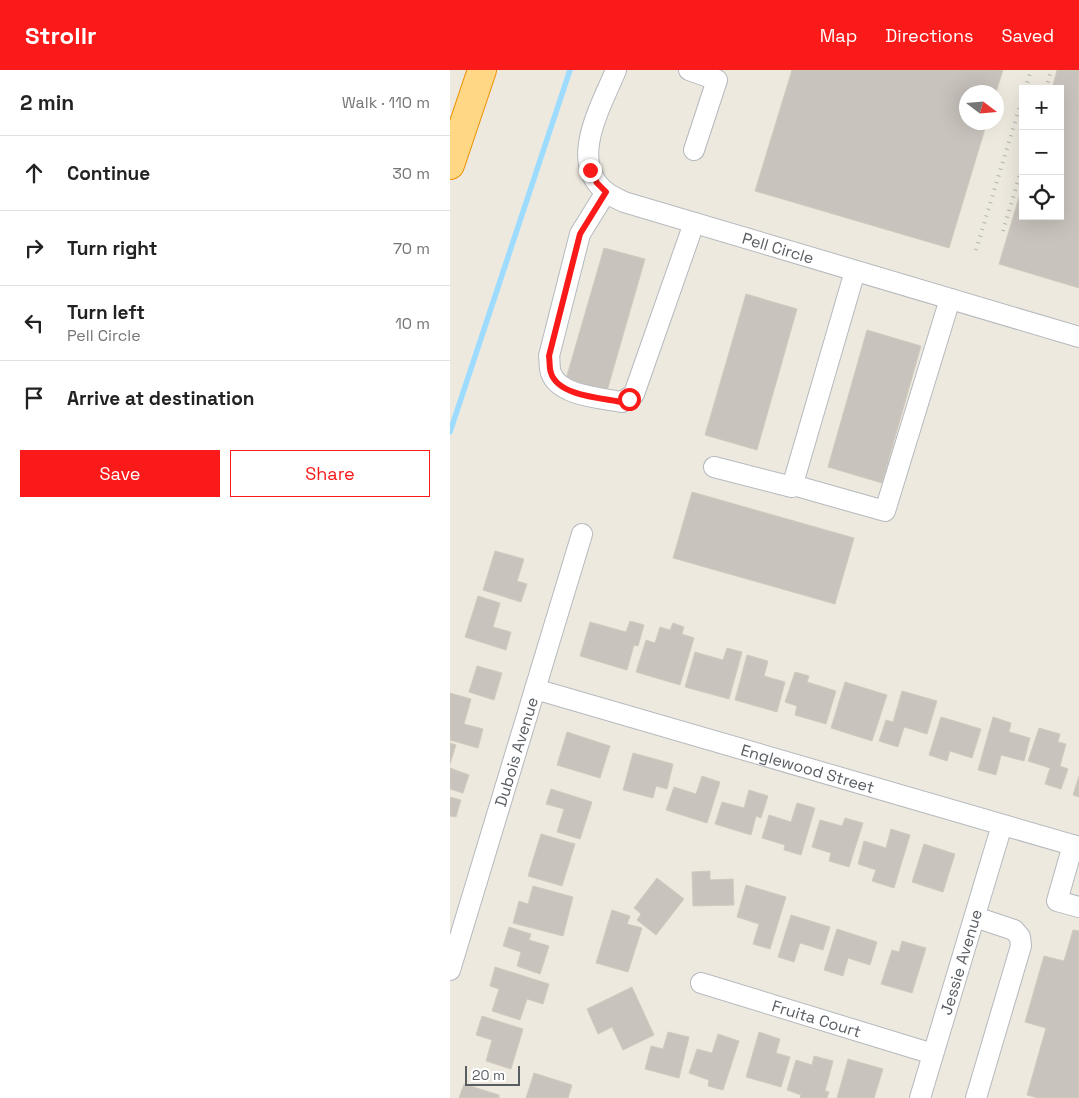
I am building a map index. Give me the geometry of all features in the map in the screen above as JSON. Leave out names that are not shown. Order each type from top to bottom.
[{"type":"highway","points":[[450,165],[482,70]]},
{"type":"street","name":"Pell Circle","points":[[616,70],[588,144],[590,170],[597,183],[606,192],[624,202],[1079,338]]},
{"type":"street","points":[[691,70],[718,75],[694,150]]},
{"type":"street","points":[[606,192],[580,234],[549,356],[551,373],[558,385],[568,391],[622,402],[634,394],[694,223]]},
{"type":"street","points":[[793,486],[855,271]]},
{"type":"street","points":[[714,467],[885,510],[950,299]]},
{"type":"street","name":"Dubois Avenue","points":[[450,970],[582,534]]},
{"type":"street","name":"Englewood Street","points":[[535,689],[1076,846]]},
{"type":"street","name":"Jessie Avenue","points":[[920,1098],[1002,825]]},
{"type":"street","points":[[1076,846],[1057,901],[1079,907]]},
{"type":"street","points":[[975,917],[1014,930],[1020,937],[1021,946],[976,1098]]},
{"type":"street","name":"Fruita Court","points":[[701,983],[933,1054]]},
{"type":"building","points":[[792,70],[1003,70],[998,85],[959,85],[959,130],[985,130],[949,248],[755,191]]},
{"type":"building","points":[[1057,70],[1079,70],[1079,288],[999,264],[1019,197],[1019,220],[1064,220],[1064,85],[1053,85]]},
{"type":"building","points":[[604,248],[645,259],[607,391],[566,379]]},
{"type":"building","points":[[746,294],[797,309],[757,450],[705,435]]},
{"type":"building","points":[[867,330],[921,346],[882,483],[828,467]]},
{"type":"building","points":[[692,492],[854,538],[835,604],[673,558]]},
{"type":"building","points":[[495,551],[524,559],[517,581],[527,584],[521,602],[483,590]]},
{"type":"building","points":[[478,596],[500,603],[493,627],[511,632],[506,650],[465,637]]},
{"type":"building","points":[[630,621],[644,625],[638,646],[634,645],[627,670],[580,656],[590,622],[626,632]]},
{"type":"building","points":[[673,623],[684,627],[682,634],[694,638],[680,685],[636,672],[646,640],[655,643],[660,627],[670,630]]},
{"type":"building","points":[[727,648],[742,652],[729,699],[685,687],[695,652],[723,660]]},
{"type":"building","points":[[747,655],[768,661],[764,676],[785,682],[777,712],[735,700]]},
{"type":"building","points":[[477,666],[502,673],[494,700],[469,692]]},
{"type":"building","points":[[795,672],[809,676],[807,682],[836,691],[826,724],[795,715],[797,706],[785,702]]},
{"type":"building","points":[[845,682],[887,695],[872,741],[831,728]]},
{"type":"building","points":[[902,691],[937,701],[927,734],[904,727],[898,747],[879,741],[886,720],[893,722]]},
{"type":"building","points":[[450,693],[471,699],[464,724],[483,729],[478,748],[450,740]]},
{"type":"building","points":[[941,717],[981,729],[972,758],[950,751],[947,761],[929,755]]},
{"type":"building","points":[[993,717],[1011,723],[1009,732],[1030,738],[1024,761],[1001,755],[996,775],[978,770]]},
{"type":"building","points":[[1039,728],[1060,734],[1058,742],[1066,744],[1060,766],[1068,769],[1061,789],[1045,784],[1050,768],[1028,761]]},
{"type":"building","points":[[567,732],[610,746],[600,778],[557,765]]},
{"type":"building","points":[[450,743],[456,745],[450,764]]},
{"type":"building","points":[[633,753],[673,764],[667,789],[656,786],[653,798],[623,790]]},
{"type":"building","points":[[450,768],[469,775],[463,793],[450,789]]},
{"type":"building","points":[[702,776],[720,782],[707,823],[666,810],[674,787],[696,794]]},
{"type":"building","points":[[1079,776],[1079,797],[1073,795]]},
{"type":"building","points":[[551,789],[592,802],[580,839],[557,832],[564,809],[546,804]]},
{"type":"building","points":[[749,790],[768,796],[761,818],[756,816],[751,835],[715,824],[722,802],[744,808]]},
{"type":"building","points":[[450,797],[461,800],[456,817],[450,816]]},
{"type":"building","points":[[797,803],[815,808],[801,855],[784,850],[785,845],[762,838],[769,815],[791,822]]},
{"type":"building","points":[[845,818],[863,823],[849,867],[829,861],[831,853],[812,847],[820,820],[842,826]]},
{"type":"building","points":[[891,829],[910,835],[894,888],[872,881],[876,870],[858,864],[864,841],[886,848]]},
{"type":"building","points":[[541,834],[575,844],[562,886],[528,876]]},
{"type":"building","points":[[924,844],[955,854],[943,892],[912,882]]},
{"type":"building","points":[[710,871],[710,880],[733,879],[734,905],[693,906],[692,872]]},
{"type":"building","points":[[657,878],[684,899],[656,935],[637,920],[641,914],[634,908]]},
{"type":"building","points":[[746,885],[786,897],[770,949],[753,944],[759,924],[737,917]]},
{"type":"building","points":[[533,886],[573,897],[563,936],[513,923],[519,901],[528,904]]},
{"type":"building","points":[[612,910],[630,916],[627,924],[642,928],[628,972],[596,963]]},
{"type":"building","points":[[791,915],[830,927],[823,950],[800,943],[794,962],[778,957]]},
{"type":"building","points":[[509,927],[531,934],[529,940],[549,946],[540,974],[517,966],[521,952],[503,946]]},
{"type":"building","points":[[837,929],[877,942],[870,965],[848,958],[843,976],[824,970]]},
{"type":"building","points":[[1073,930],[1079,931],[1079,1098],[1038,1098],[1027,1095],[1046,1028],[1025,1022],[1044,956],[1064,961]]},
{"type":"building","points":[[902,941],[926,948],[912,993],[881,984],[892,950],[899,952]]},
{"type":"building","points":[[495,967],[549,984],[543,1004],[527,999],[520,1020],[492,1011],[499,989],[490,986]]},
{"type":"building","points":[[632,987],[654,1035],[623,1050],[612,1027],[598,1034],[587,1009]]},
{"type":"building","points":[[482,1016],[523,1029],[511,1069],[486,1061],[492,1040],[476,1035]]},
{"type":"building","points":[[668,1032],[689,1037],[679,1078],[645,1069],[651,1046],[663,1049]]},
{"type":"building","points":[[759,1032],[780,1039],[776,1053],[790,1057],[781,1087],[746,1077]]},
{"type":"building","points":[[718,1034],[739,1041],[723,1090],[708,1086],[709,1080],[689,1073],[697,1049],[712,1053]]},
{"type":"building","points":[[814,1056],[833,1061],[825,1091],[829,1092],[827,1098],[800,1098],[801,1095],[787,1090],[796,1060],[812,1065]]},
{"type":"building","points":[[848,1059],[883,1069],[874,1098],[837,1098]]},
{"type":"building","points":[[534,1073],[572,1085],[568,1098],[526,1098]]},
{"type":"building","points":[[464,1084],[499,1095],[499,1098],[459,1098]]},
{"type":"waterway","points":[[450,432],[570,70]]},
{"type":"railway","points":[[1026,85],[1031,70]]},
{"type":"railway","points":[[1047,85],[1051,70]]},
{"type":"railway","points":[[976,250],[1019,109]]},
{"type":"railway","points":[[1003,231],[1020,175]]},
{"type":"route","points":[[590,170],[597,183],[606,192],[580,234],[549,356],[551,373],[558,385],[568,391],[622,402],[629,399]]}]
